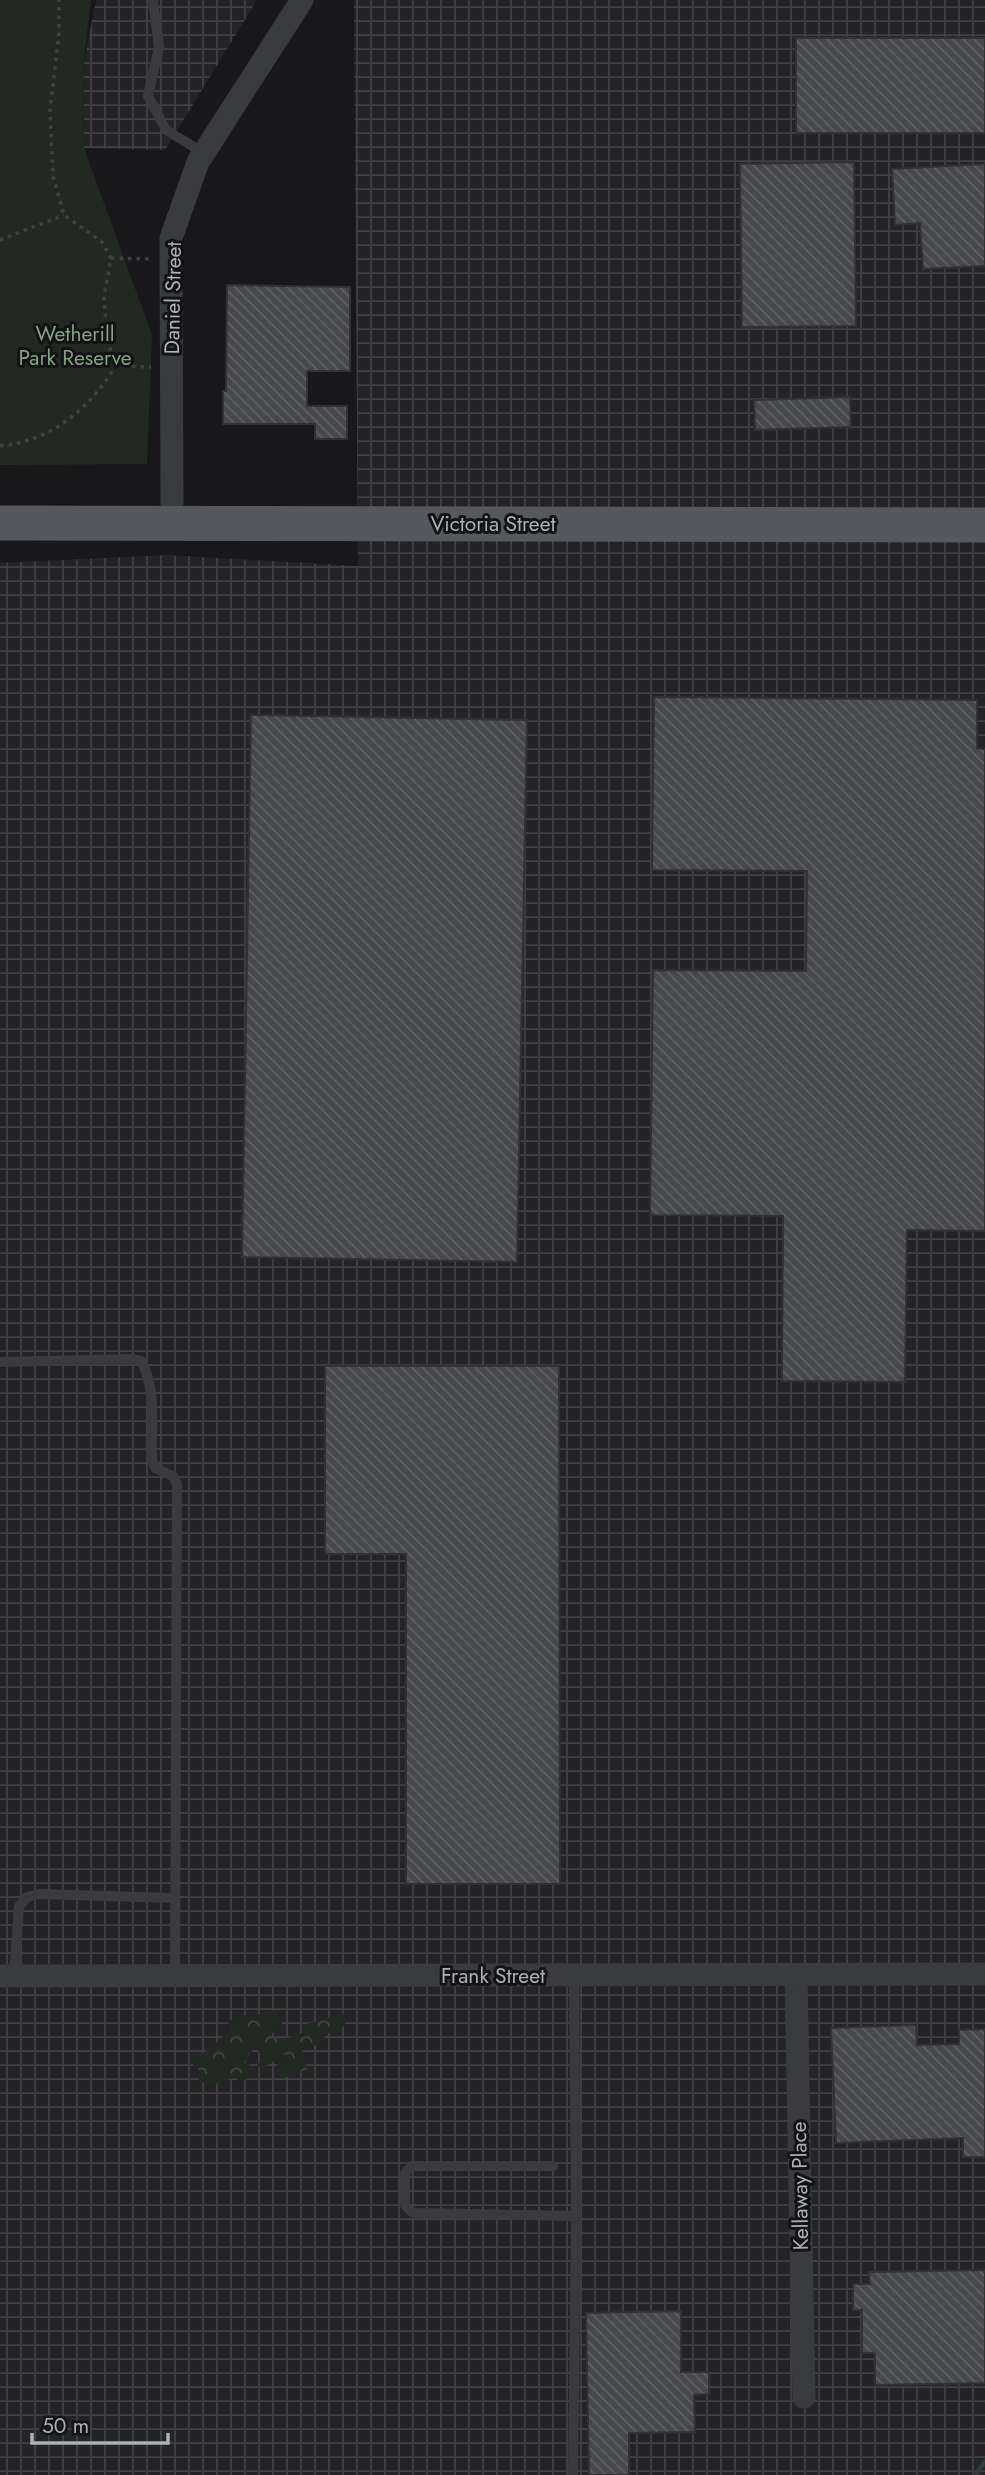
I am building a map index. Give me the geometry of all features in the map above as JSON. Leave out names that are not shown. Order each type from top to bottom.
[{"type":"main road","name":"Victoria Street","points":[[0,503],[985,501]]},
{"type":"main road","name":"Victoria Street","points":[[0,523],[985,525]]},
{"type":"street","name":"Daniel Street","points":[[172,504],[171,238],[198,162],[302,0]]},
{"type":"street","name":"Frank Street","points":[[7,1976],[985,1974]]},
{"type":"street","name":"Kellaway Place","points":[[796,1975],[804,2397]]},
{"type":"lane","points":[[153,0],[159,47],[148,96],[166,130],[204,153]]},
{"type":"lane","points":[[0,1362],[132,1359],[141,1362],[146,1370],[151,1392],[152,1459],[155,1468],[173,1476],[177,1484],[175,1976]]},
{"type":"lane","points":[[7,1976],[19,1906],[27,1897],[39,1894],[174,1898]]},
{"type":"lane","points":[[573,2475],[576,2216],[574,1976]]},
{"type":"lane","points":[[553,2166],[412,2166],[405,2173],[405,2206],[413,2213],[576,2216]]},
{"type":"path","points":[[58,0],[59,33],[50,110],[52,176],[64,215],[102,242],[111,258],[104,297],[107,336],[115,366]]},
{"type":"path","points":[[0,240],[64,215]]},
{"type":"path","points":[[111,258],[172,260]]},
{"type":"path","points":[[115,366],[172,368]]},
{"type":"path","points":[[0,446],[17,444],[51,433],[87,405],[115,366]]},
{"type":"shaded area","points":[[96,0],[257,0],[165,150],[84,148],[83,67]]},
{"type":"shaded area","points":[[354,0],[985,0],[985,2475],[0,2475],[0,563],[167,555],[358,566]]},
{"type":"green space","name":"Wetherill Park Reserve","points":[[0,0],[91,0],[83,67],[84,148],[152,335],[147,464],[0,465]]},
{"type":"green space","points":[[275,2010],[283,2025],[269,2036],[282,2040],[302,2033],[306,2024],[338,2014],[343,2013],[346,2021],[339,2034],[330,2032],[314,2045],[302,2045],[307,2070],[297,2073],[294,2068],[292,2077],[281,2077],[275,2067],[286,2057],[285,2054],[263,2068],[257,2066],[264,2056],[259,2053],[257,2044],[244,2062],[251,2066],[249,2078],[240,2082],[236,2077],[209,2086],[199,2080],[199,2070],[193,2065],[195,2052],[204,2053],[231,2030],[227,2022],[242,2014],[249,2017]]},
{"type":"building","points":[[796,38],[985,38],[985,133],[796,133]]},
{"type":"building","points":[[854,162],[856,326],[742,327],[740,164]]},
{"type":"building","points":[[985,164],[985,266],[923,269],[920,223],[895,225],[892,169]]},
{"type":"building","points":[[227,285],[350,287],[350,371],[307,371],[307,406],[347,406],[347,439],[315,439],[315,424],[223,424]]},
{"type":"building","points":[[850,397],[851,427],[755,430],[754,400]]},
{"type":"building","points":[[654,697],[977,700],[977,748],[985,749],[985,1231],[907,1230],[905,1382],[782,1381],[783,1216],[650,1215],[653,970],[806,971],[807,871],[652,870]]},
{"type":"building","points":[[251,715],[527,720],[517,1262],[242,1257]]},
{"type":"building","points":[[325,1366],[559,1366],[560,1884],[406,1884],[406,1554],[325,1554]]},
{"type":"building","points":[[916,2025],[917,2045],[959,2044],[959,2030],[985,2029],[985,2157],[963,2157],[963,2138],[836,2143],[831,2028]]},
{"type":"building","points":[[985,2270],[985,2383],[875,2385],[875,2353],[862,2353],[862,2310],[853,2310],[853,2284],[870,2284],[869,2272]]},
{"type":"building","points":[[681,2311],[681,2372],[709,2372],[709,2394],[694,2395],[695,2432],[629,2433],[629,2475],[589,2475],[586,2313]]},
{"type":"waterway","points":[[975,2475],[985,2462]]}]
